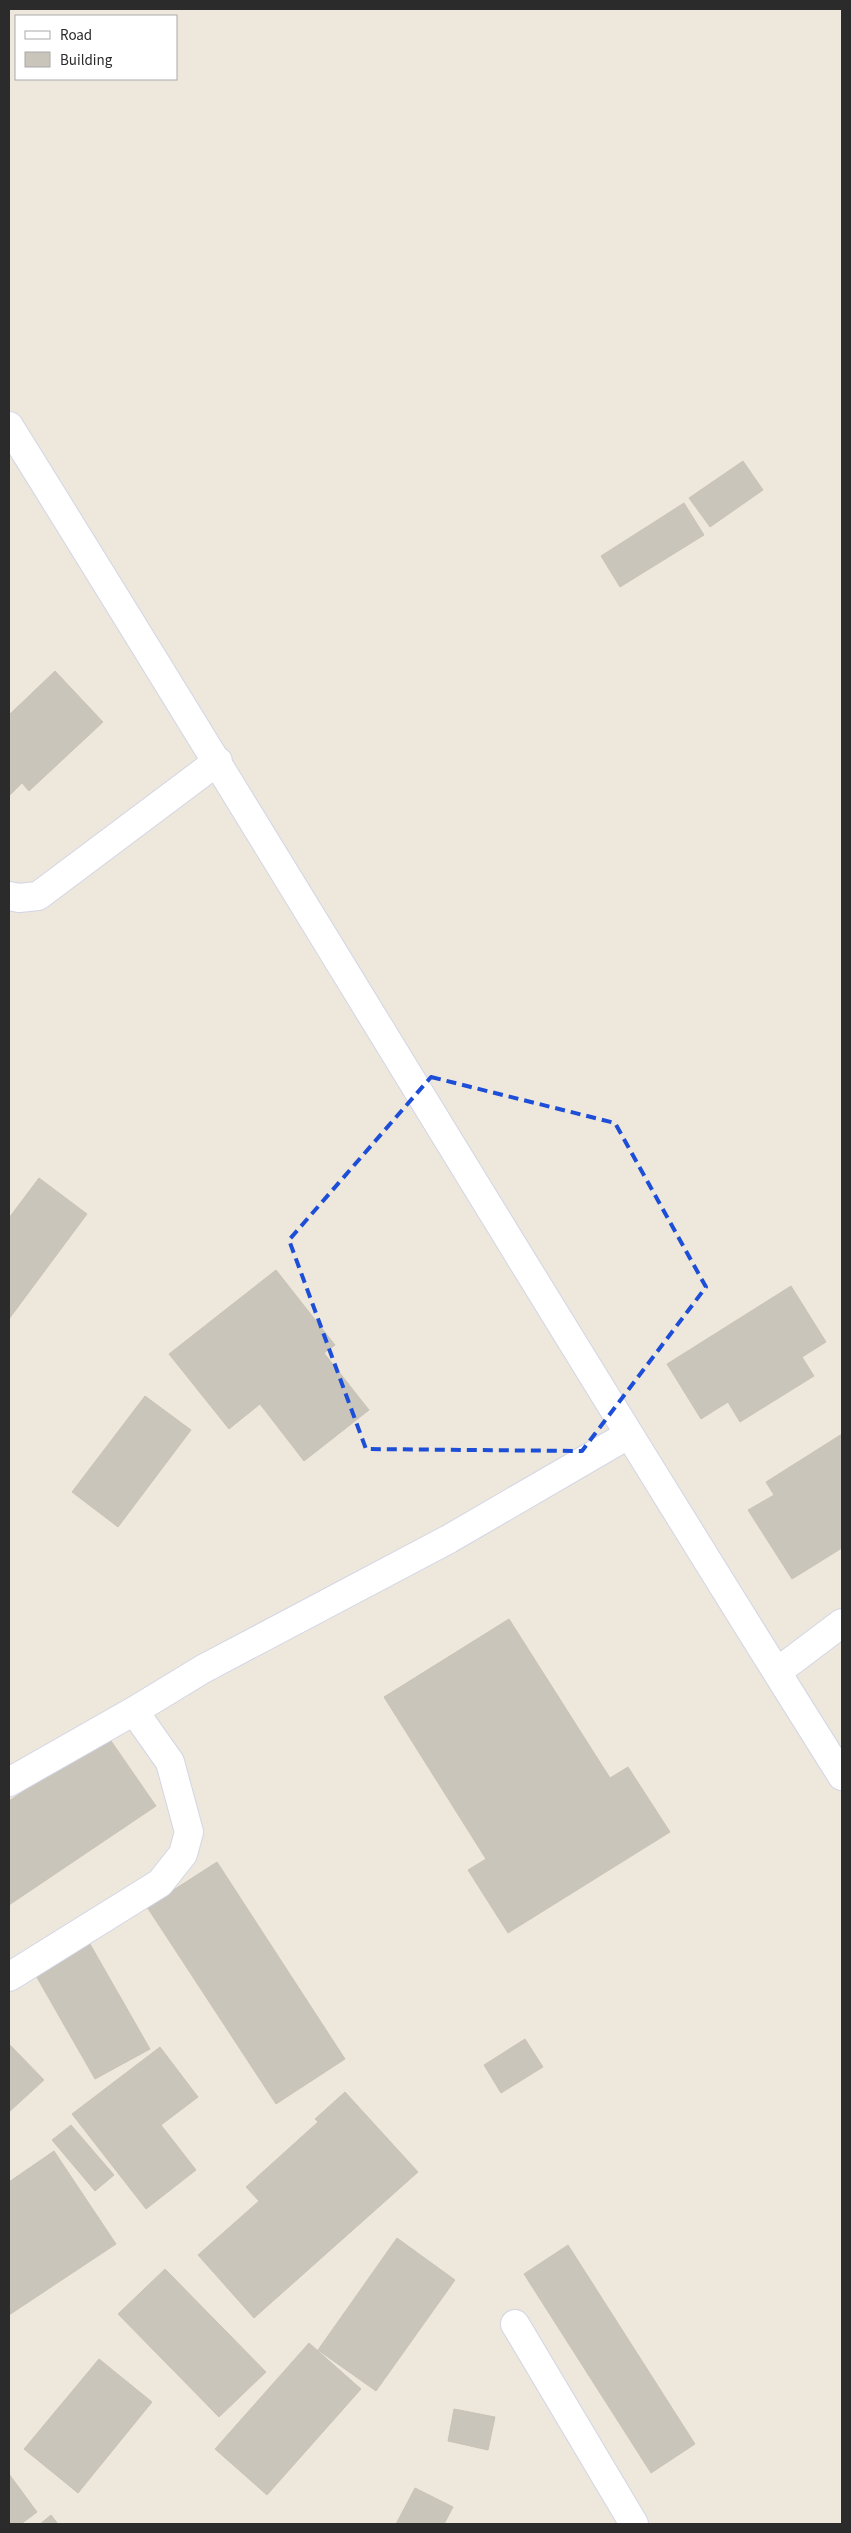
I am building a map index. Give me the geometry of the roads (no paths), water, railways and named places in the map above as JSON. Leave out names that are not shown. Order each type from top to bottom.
[{"type":"street","points":[[9,426],[218,761],[628,1436],[842,1776]]},
{"type":"street","points":[[9,896],[19,898],[38,896],[218,761]]},
{"type":"street","points":[[9,1782],[203,1669],[450,1539],[628,1436]]},
{"type":"street","points":[[777,1672],[842,1623]]},
{"type":"street","points":[[9,1977],[160,1883],[183,1854],[189,1832],[170,1762],[134,1710]]},
{"type":"street","points":[[515,2324],[634,2524]]}]
